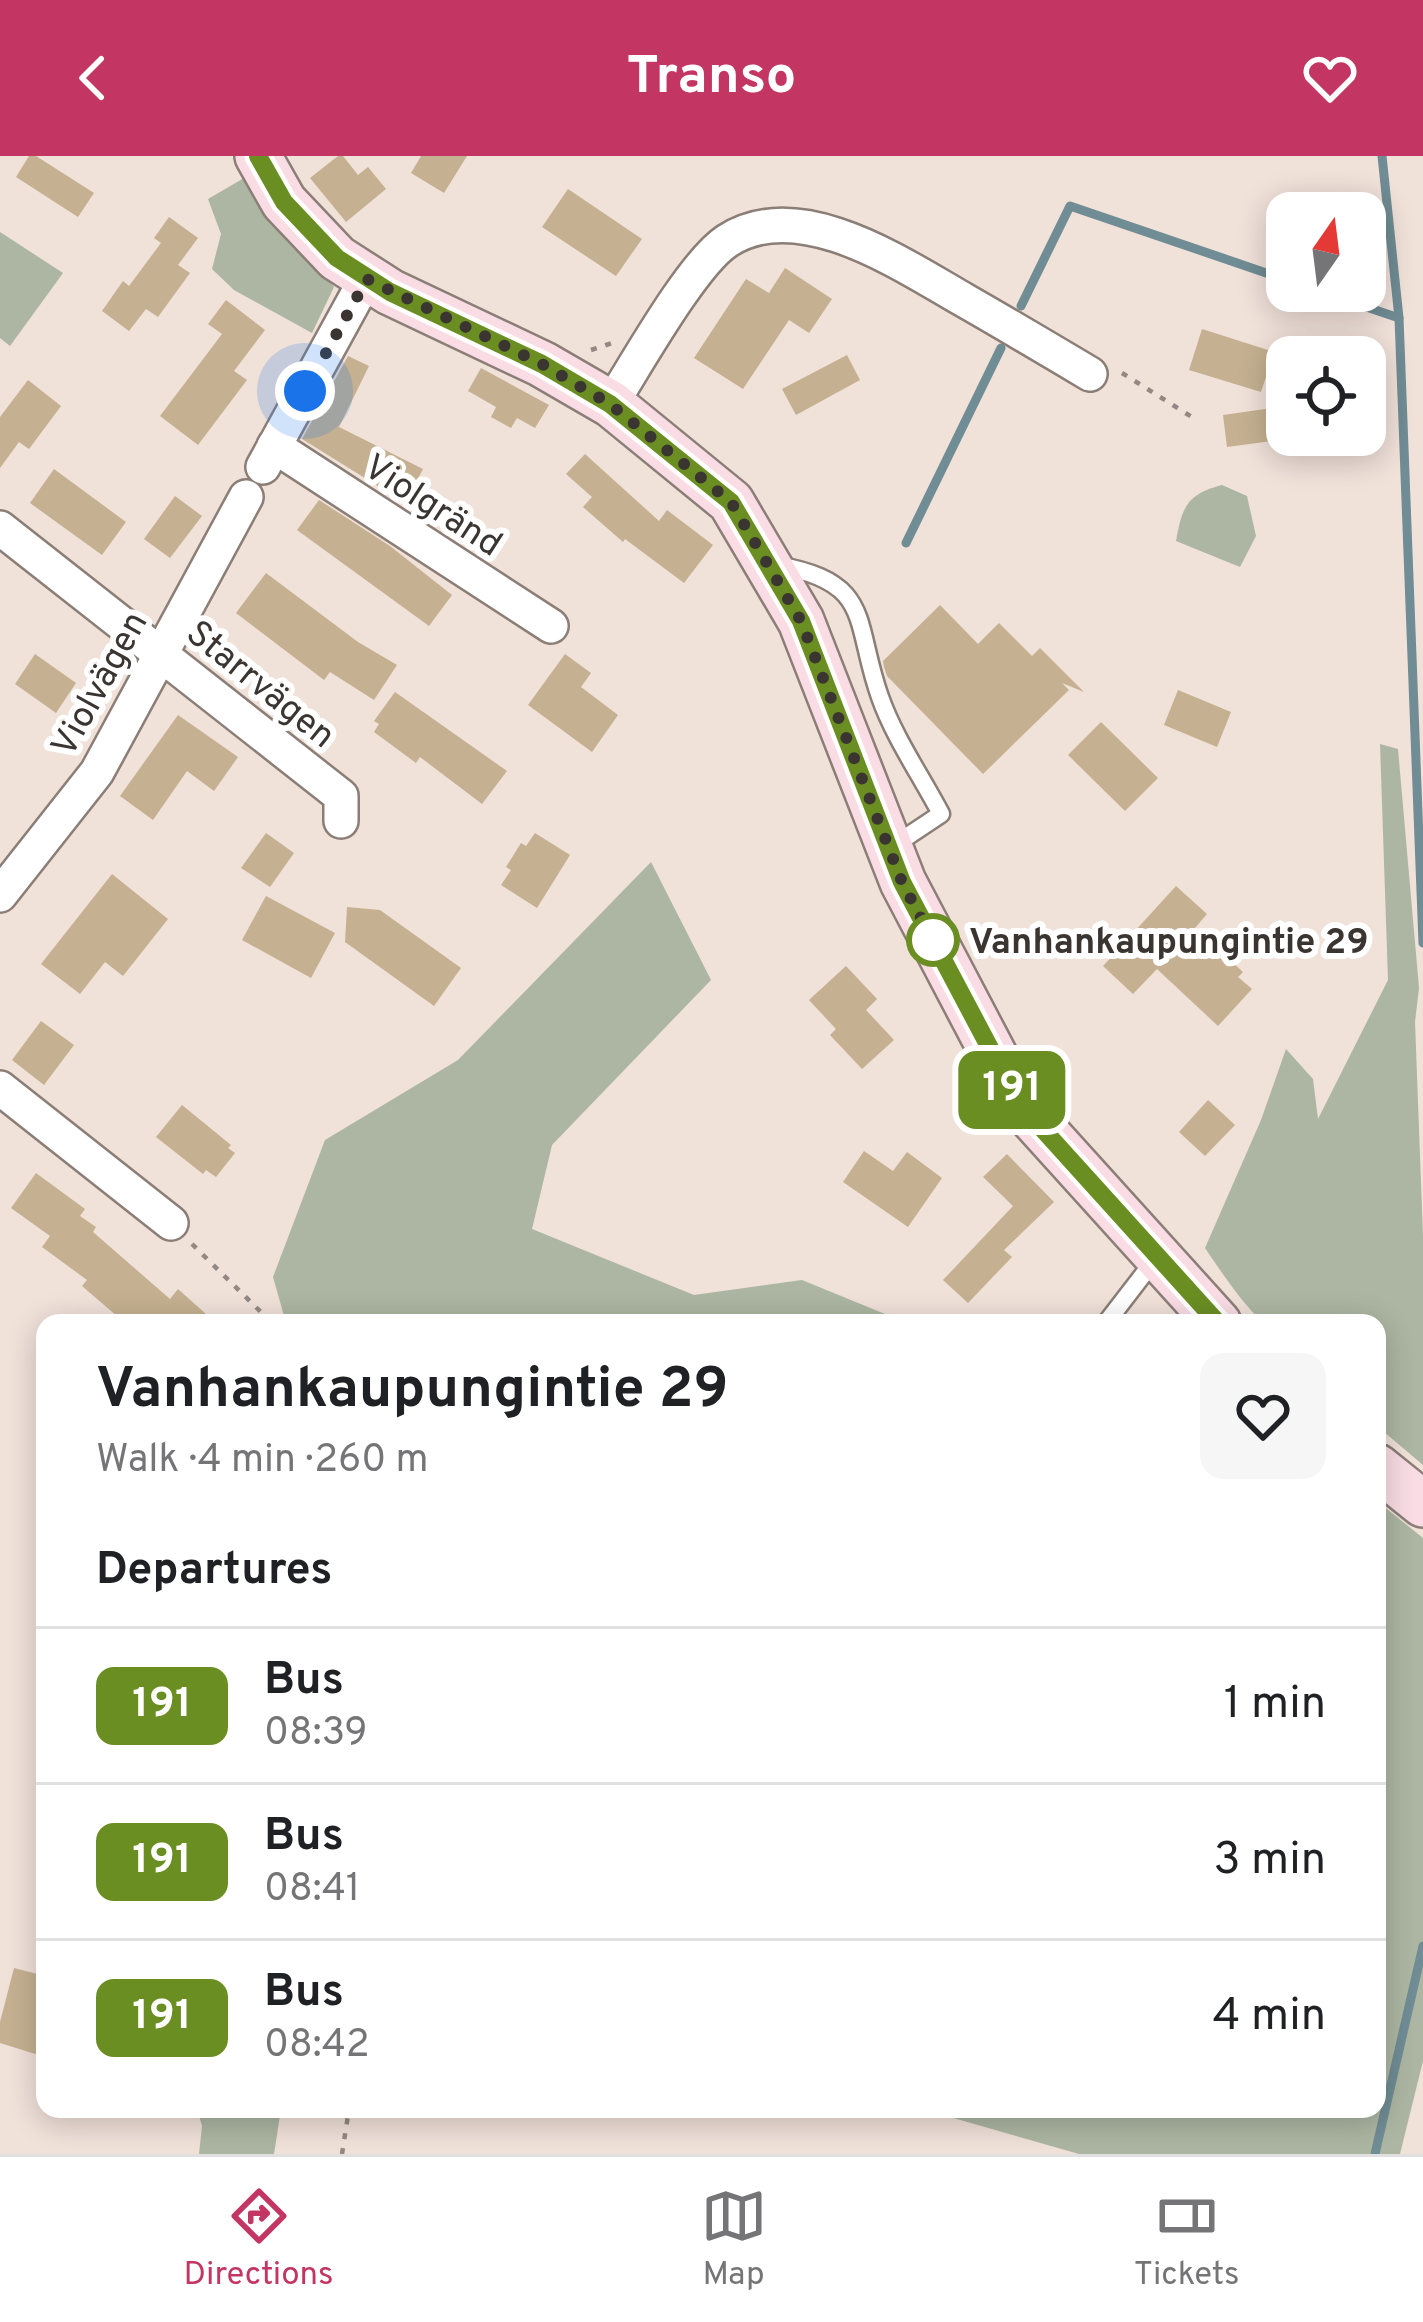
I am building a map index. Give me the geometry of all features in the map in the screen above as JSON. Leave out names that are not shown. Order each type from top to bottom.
[{"type":"street","points":[[258,156],[284,202],[337,258],[367,279],[610,404],[731,502],[801,621],[902,882],[1019,1103],[1210,1314]]},
{"type":"street","points":[[610,404],[704,262],[726,242],[755,228],[794,227],[838,235],[882,253],[1106,373]]},
{"type":"street","name":"Violgränd","points":[[367,279],[268,456],[551,626]]},
{"type":"street","name":"Violvägen","points":[[0,896],[97,772],[246,497]]},
{"type":"street","name":"Starrvägen","points":[[0,528],[341,796],[341,821]]},
{"type":"street","points":[[0,1088],[171,1223]]},
{"type":"street","points":[[1386,1474],[1423,1504]]},
{"type":"lane","points":[[770,564],[813,571],[836,583],[860,617],[880,699],[940,814],[890,849]]},
{"type":"lane","points":[[1113,1314],[1157,1258]]},
{"type":"path","points":[[558,374],[570,359],[627,338]]},
{"type":"path","points":[[1106,373],[1195,419]]},
{"type":"path","points":[[171,1223],[263,1314]]},
{"type":"path","points":[[342,2154],[348,2118]]},
{"type":"green space","points":[[244,178],[334,287],[312,333],[234,290],[212,269],[221,234],[208,199]]},
{"type":"green space","points":[[0,232],[63,273],[10,346],[0,338]]},
{"type":"green space","points":[[1222,485],[1247,496],[1256,536],[1240,567],[1176,541],[1188,504]]},
{"type":"green space","points":[[1380,744],[1398,749],[1419,988],[1415,1022],[1423,1236],[1423,1465],[1386,1434],[1386,1314],[1255,1314],[1205,1248],[1261,1120],[1286,1049],[1313,1079],[1318,1119],[1388,980]]},
{"type":"green space","points":[[651,862],[711,980],[552,1145],[532,1229],[694,1295],[802,1280],[885,1314],[283,1314],[273,1277],[325,1140],[458,1060]]},
{"type":"green space","points":[[1386,1508],[1423,1538],[1423,2061],[1400,2154],[1079,2154],[953,2118],[1386,2118]]},
{"type":"green space","points":[[200,2118],[280,2118],[274,2154],[199,2154]]},
{"type":"building","points":[[29,156],[94,193],[78,217],[16,177]]},
{"type":"building","points":[[338,156],[358,175],[368,167],[386,189],[346,222],[310,178]]},
{"type":"building","points":[[421,156],[467,156],[444,193],[411,173]]},
{"type":"building","points":[[568,189],[642,239],[616,276],[542,227]]},
{"type":"building","points":[[169,217],[198,238],[178,265],[190,273],[158,317],[146,309],[129,331],[102,311],[123,281],[129,286],[161,243],[154,238]]},
{"type":"building","points":[[785,268],[832,299],[809,333],[789,320],[743,389],[694,358],[746,279],[769,293]]},
{"type":"building","points":[[226,300],[265,330],[234,371],[247,380],[198,445],[160,416],[222,334],[208,324]]},
{"type":"building","points":[[1202,329],[1266,349],[1261,392],[1189,370]]},
{"type":"building","points":[[847,355],[860,380],[796,415],[782,389]]},
{"type":"building","points":[[348,356],[369,366],[339,427],[423,469],[405,503],[302,439]]},
{"type":"building","points":[[481,368],[549,405],[535,428],[517,418],[511,428],[491,417],[496,407],[468,391]]},
{"type":"building","points":[[28,380],[61,406],[29,449],[19,442],[0,468],[0,417]]},
{"type":"building","points":[[1266,409],[1266,442],[1227,447],[1223,415]]},
{"type":"building","points":[[585,454],[659,521],[667,510],[713,545],[684,583],[625,539],[623,542],[583,507],[592,497],[566,474]]},
{"type":"building","points":[[54,469],[126,522],[102,555],[30,503]]},
{"type":"building","points":[[175,496],[202,516],[170,558],[144,539]]},
{"type":"building","points":[[319,500],[390,546],[452,595],[429,626],[297,530]]},
{"type":"building","points":[[266,573],[397,665],[374,700],[330,672],[324,680],[236,613]]},
{"type":"building","points":[[940,605],[978,644],[999,623],[1032,656],[1040,648],[1084,692],[1062,683],[1069,690],[983,774],[887,676],[884,667],[883,661]]},
{"type":"building","points":[[35,654],[76,683],[56,713],[15,684]]},
{"type":"building","points":[[565,654],[591,673],[581,687],[618,715],[592,752],[528,705]]},
{"type":"building","points":[[1178,690],[1231,712],[1217,747],[1164,725]]},
{"type":"building","points":[[395,692],[507,771],[482,804],[420,757],[416,763],[374,732],[379,724],[374,721]]},
{"type":"building","points":[[178,715],[238,757],[214,791],[187,771],[153,820],[120,796]]},
{"type":"building","points":[[1101,722],[1158,778],[1125,811],[1068,755]]},
{"type":"building","points":[[266,833],[294,853],[270,887],[241,868]]},
{"type":"building","points":[[535,833],[570,855],[537,908],[501,885],[521,843],[526,846]]},
{"type":"building","points":[[112,874],[168,919],[123,976],[105,962],[80,994],[41,964]]},
{"type":"building","points":[[1176,886],[1207,914],[1195,928],[1243,972],[1238,977],[1252,989],[1218,1026],[1157,969],[1133,994],[1103,966]]},
{"type":"building","points":[[266,896],[335,933],[311,978],[242,940]]},
{"type":"building","points":[[347,907],[380,910],[461,968],[434,1006],[345,942]]},
{"type":"building","points":[[846,966],[877,999],[866,1010],[894,1040],[862,1069],[830,1035],[836,1029],[809,1000]]},
{"type":"building","points":[[41,1021],[74,1045],[44,1085],[12,1060]]},
{"type":"building","points":[[1208,1100],[1235,1125],[1205,1156],[1179,1132]]},
{"type":"building","points":[[182,1105],[235,1153],[216,1177],[206,1170],[203,1174],[156,1137]]},
{"type":"building","points":[[864,1151],[893,1171],[907,1152],[942,1178],[908,1227],[843,1182]]},
{"type":"building","points":[[1007,1154],[1054,1202],[1004,1250],[1012,1257],[968,1303],[943,1280],[1013,1206],[983,1177]]},
{"type":"building","points":[[36,1173],[85,1209],[80,1216],[96,1227],[93,1232],[170,1299],[178,1289],[206,1314],[115,1314],[82,1286],[87,1280],[42,1247],[50,1236],[11,1208]]},
{"type":"building","points":[[14,1968],[36,1974],[36,2054],[0,2043],[0,2022]]},
{"type":"waterway","points":[[1382,156],[1399,318],[1423,943]]},
{"type":"waterway","points":[[1021,306],[1070,206],[1266,273]]},
{"type":"waterway","points":[[1381,312],[1399,318]]},
{"type":"waterway","points":[[906,543],[1001,348]]},
{"type":"waterway","points":[[1386,2106],[1423,1946]]},
{"type":"waterway","points":[[1375,2154],[1383,2118]]},
{"type":"bus line","name":"191","points":[[258,156],[284,202],[337,258],[390,292],[542,364],[610,404],[731,502],[801,621],[902,882],[1019,1103],[1210,1314]]},
{"type":"place","name":"Vanhankaupungintie 29","points":[[933,940]]},
{"type":"route","points":[[305,391],[367,279],[542,364],[610,404],[731,502],[801,621],[902,882],[941,956],[933,940]]}]
